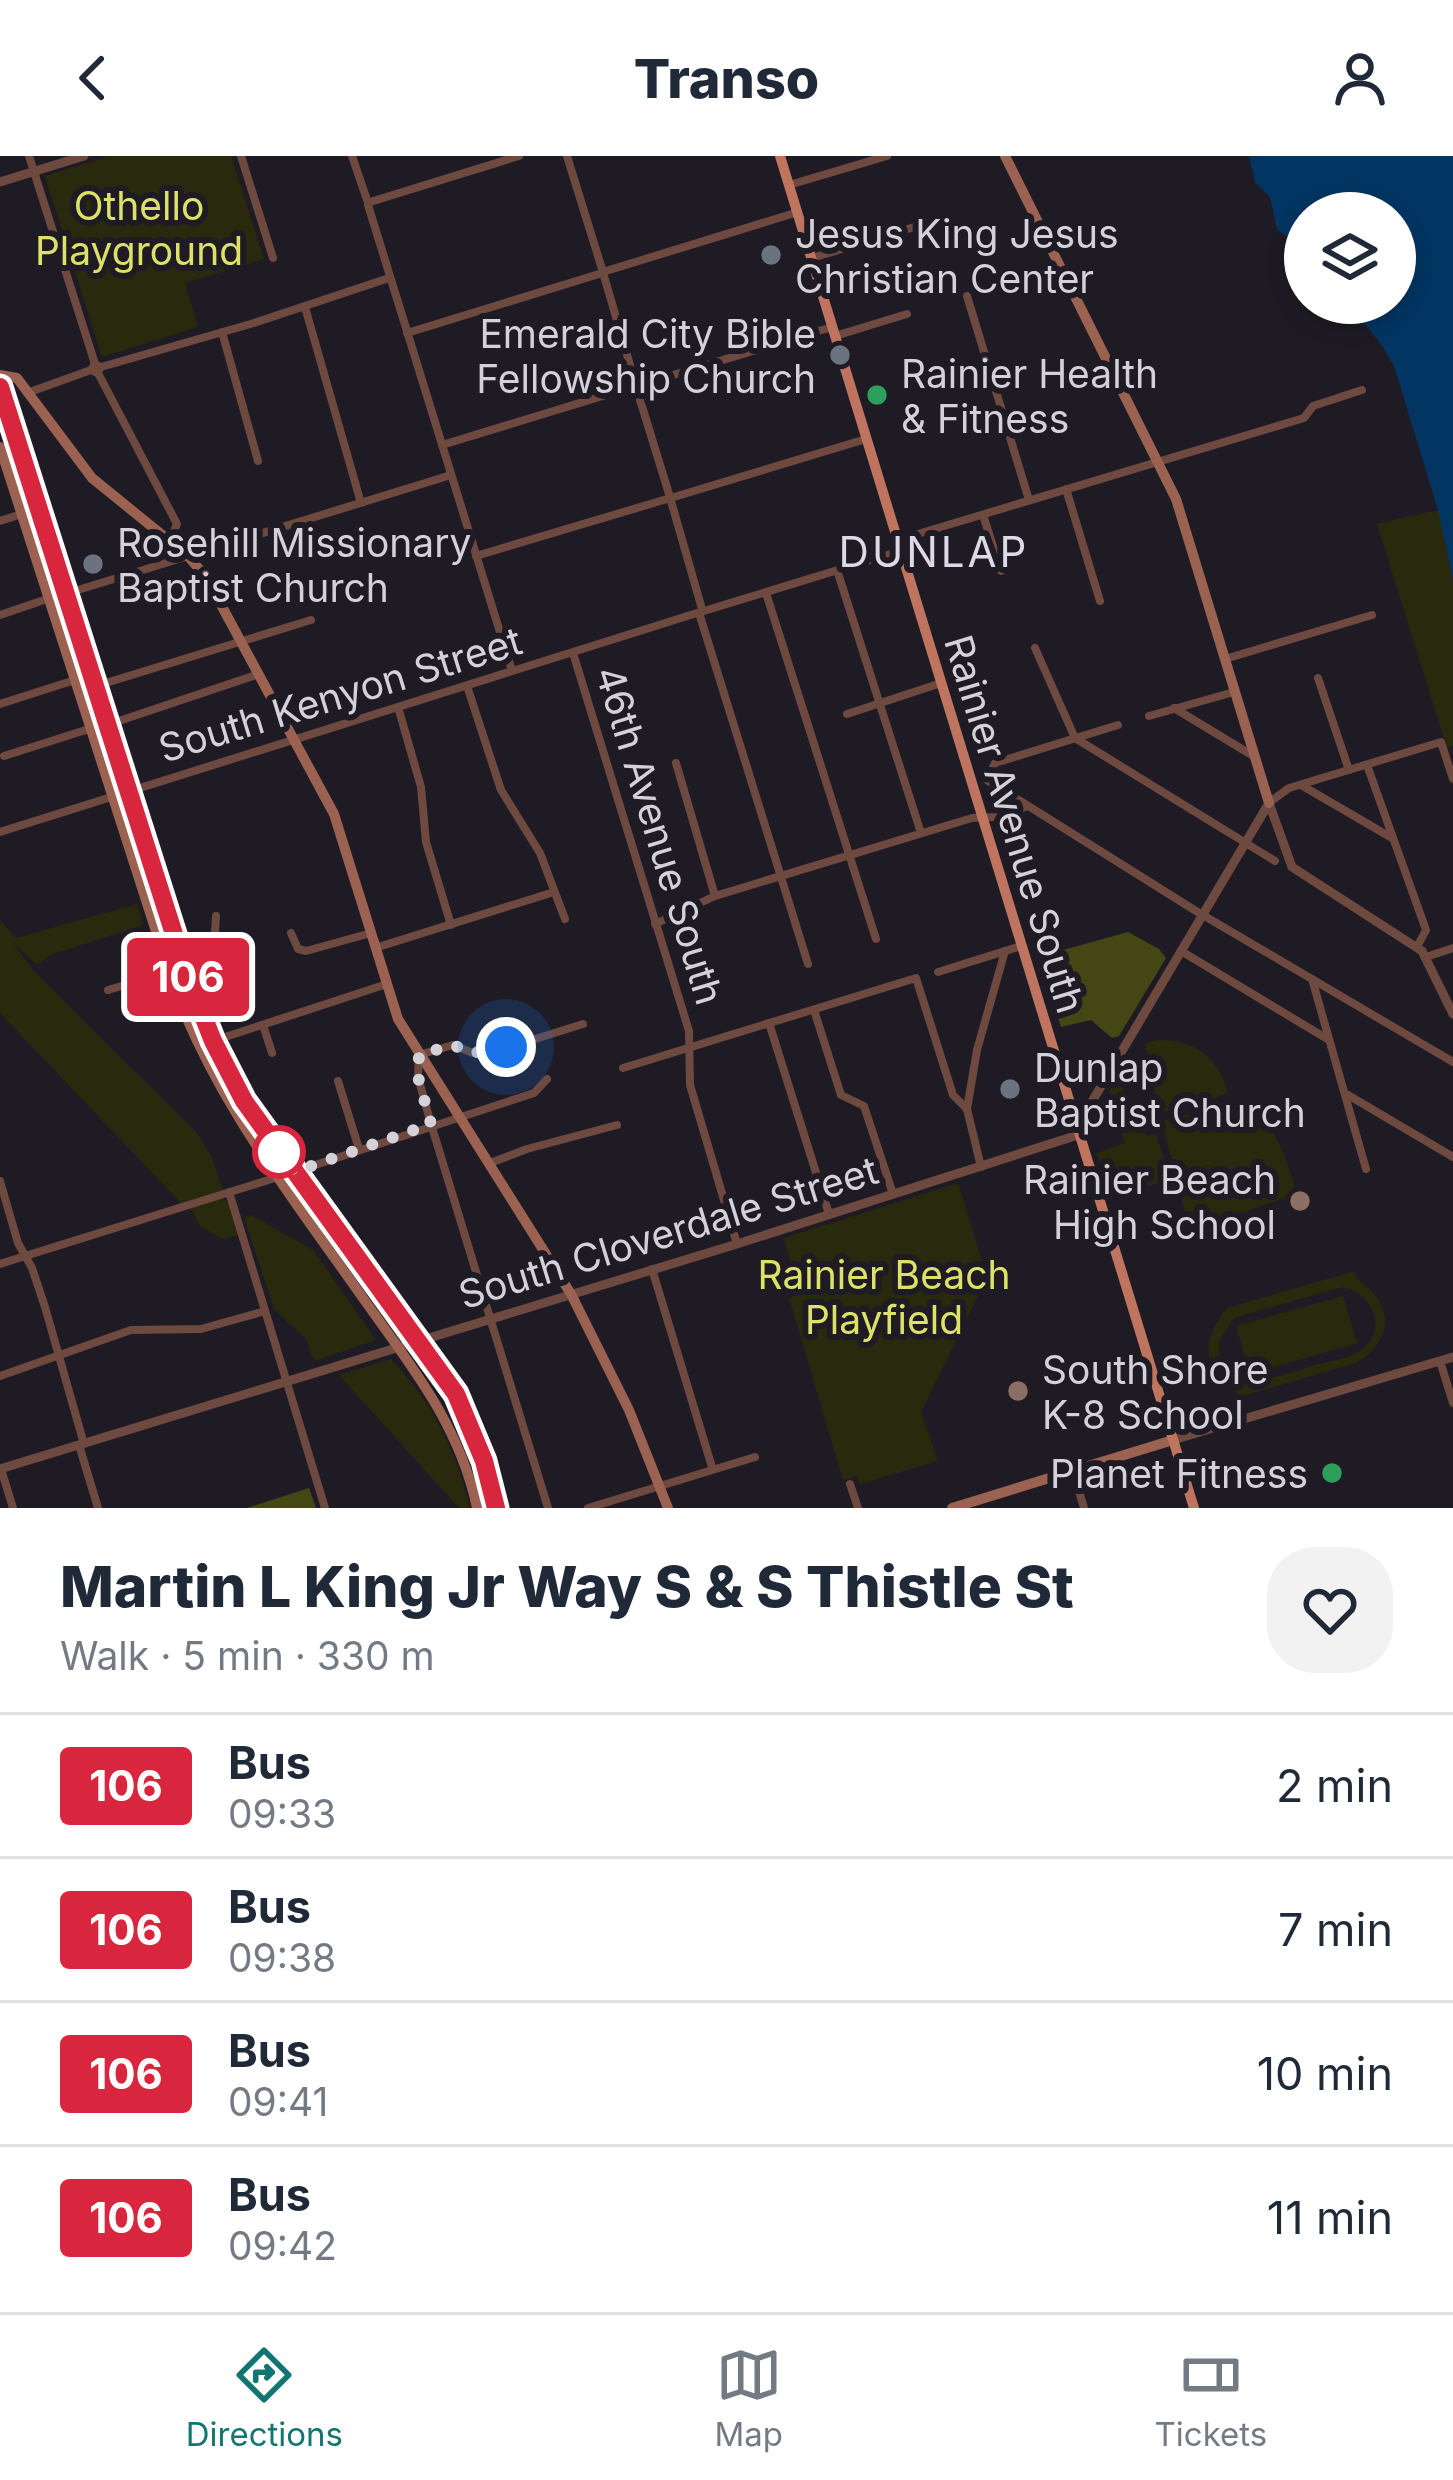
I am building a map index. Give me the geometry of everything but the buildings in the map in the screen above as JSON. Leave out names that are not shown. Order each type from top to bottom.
[{"type":"main road","name":"Rainier Avenue South","points":[[780,156],[1194,1508]]},
{"type":"main road","points":[[1005,156],[1180,511],[1269,803]]},
{"type":"main road","points":[[0,375],[17,378],[92,478],[188,556],[206,577],[334,814],[398,1019],[572,1294],[628,1410],[668,1508]]},
{"type":"main road","points":[[27,393],[0,388],[183,961],[213,1041],[244,1101],[464,1412],[496,1508]]},
{"type":"main road","points":[[0,447],[169,972],[218,1088],[448,1421],[469,1472],[477,1508]]},
{"type":"main road","points":[[961,1507],[1172,1440]]},
{"type":"street","points":[[29,156],[96,369],[175,519],[177,529],[170,541]]},
{"type":"street","points":[[0,182],[84,156]]},
{"type":"street","points":[[241,156],[273,258]]},
{"type":"street","points":[[352,156],[512,671]]},
{"type":"street","points":[[369,203],[519,156]]},
{"type":"street","points":[[567,156],[808,964]]},
{"type":"street","points":[[790,185],[887,156]]},
{"type":"street","points":[[407,333],[798,212]]},
{"type":"street","points":[[812,258],[934,221]]},
{"type":"street","points":[[27,393],[389,278]]},
{"type":"street","points":[[967,296],[1029,500]]},
{"type":"street","points":[[304,307],[361,503]]},
{"type":"street","points":[[442,445],[636,386],[907,314]]},
{"type":"street","points":[[222,332],[258,461]]},
{"type":"street","name":"South Kenyon Street","points":[[0,832],[837,570],[983,514],[1304,418],[1313,406],[1362,390]]},
{"type":"street","points":[[476,556],[866,439]]},
{"type":"street","points":[[65,594],[452,475]]},
{"type":"street","points":[[1066,489],[1100,601]]},
{"type":"street","points":[[0,520],[22,514]]},
{"type":"street","points":[[983,514],[1001,571]]},
{"type":"street","points":[[837,570],[921,833]]},
{"type":"street","points":[[766,592],[876,939]]},
{"type":"street","points":[[0,614],[50,598]]},
{"type":"street","points":[[1225,659],[1372,615]]},
{"type":"street","points":[[96,686],[311,620]]},
{"type":"street","points":[[1035,648],[1075,738],[1275,861]]},
{"type":"street","name":"46th Avenue South","points":[[573,652],[691,1047],[690,1085],[737,1244]]},
{"type":"street","points":[[107,724],[259,674]]},
{"type":"street","points":[[1318,678],[1348,770]]},
{"type":"street","points":[[0,704],[77,680]]},
{"type":"street","points":[[847,714],[941,683]]},
{"type":"street","points":[[467,686],[501,790],[544,861],[565,919]]},
{"type":"street","points":[[1149,716],[1234,692]]},
{"type":"street","points":[[398,707],[422,787],[423,832],[451,925]]},
{"type":"street","points":[[1174,708],[1255,757]]},
{"type":"street","points":[[1118,725],[994,763],[987,780],[1453,1063]]},
{"type":"street","points":[[4,756],[92,728]]},
{"type":"street","points":[[1078,1135],[1084,1114],[1269,803],[1300,784],[1441,742],[1453,778]]},
{"type":"street","points":[[676,763],[715,896]]},
{"type":"street","points":[[1367,764],[1426,930],[1417,947]]},
{"type":"street","points":[[1300,784],[1394,840]]},
{"type":"street","points":[[1269,803],[1284,852],[1298,873],[1417,947],[1426,956],[1453,1014]]},
{"type":"street","points":[[656,924],[715,896],[921,833],[1026,807]]},
{"type":"street","points":[[375,948],[554,892]]},
{"type":"street","points":[[183,961],[214,947],[216,916]]},
{"type":"street","points":[[291,933],[296,946],[306,952],[370,932]]},
{"type":"street","points":[[938,972],[1021,946]]},
{"type":"street","points":[[1426,956],[1453,948]]},
{"type":"street","points":[[981,1167],[967,1109],[977,1050],[1005,951]]},
{"type":"street","points":[[1181,951],[1330,1040]]},
{"type":"street","points":[[108,991],[169,972]]},
{"type":"street","points":[[623,1067],[916,978],[953,1095],[967,1109]]},
{"type":"street","points":[[1311,978],[1366,1168]]},
{"type":"street","points":[[213,1041],[387,984]]},
{"type":"street","points":[[814,1010],[841,1095],[863,1104],[893,1194]]},
{"type":"street","points":[[770,1023],[829,1214]]},
{"type":"street","points":[[548,1508],[431,1124],[418,1077],[419,1055],[453,1045],[473,1053],[513,1046],[583,1024]]},
{"type":"street","points":[[263,1025],[272,1054]]},
{"type":"street","points":[[294,1172],[535,1093],[547,1079]]},
{"type":"street","points":[[338,1082],[359,1149]]},
{"type":"street","points":[[1346,1094],[1453,1157]]},
{"type":"street","points":[[490,1163],[617,1125]]},
{"type":"street","name":"South Cloverdale Street","points":[[0,1469],[1078,1135]]},
{"type":"street","points":[[0,1264],[278,1177]]},
{"type":"street","points":[[0,1181],[39,1287],[98,1508]]},
{"type":"street","points":[[230,1192],[326,1508]]},
{"type":"street","points":[[652,1269],[712,1467]]},
{"type":"street","points":[[0,1376],[140,1328],[191,1330],[266,1310]]},
{"type":"street","points":[[1172,1440],[1453,1357]]},
{"type":"street","points":[[1440,1360],[1453,1403]]},
{"type":"street","points":[[588,1508],[754,1457]]},
{"type":"street","points":[[0,1469],[13,1508]]},
{"type":"street","points":[[1073,1471],[1084,1508]]},
{"type":"street","points":[[850,1484],[858,1508]]},
{"type":"green space","name":"Othello Playground","points":[[110,156],[231,156],[264,259],[185,283],[198,327],[102,357],[45,176]]},
{"type":"green space","points":[[1438,510],[1453,525],[1453,745],[1447,748],[1377,524]]},
{"type":"green space","points":[[137,904],[143,925],[50,955],[37,965],[13,943],[34,971],[197,1133],[223,1190],[181,1203],[0,1013],[0,920],[16,938]]},
{"type":"green space","points":[[1145,1043],[1182,1043],[1203,1053],[1218,1070],[1228,1093],[1184,1109],[1158,1110]]},
{"type":"green space","points":[[1118,1078],[1146,1136],[1156,1134],[1170,1179],[1110,1198],[1097,1153],[1125,1143],[1109,1091]]},
{"type":"green space","points":[[1220,1106],[1253,1114],[1274,1134],[1297,1194],[1193,1229],[1188,1226],[1162,1121]]},
{"type":"green space","name":"Rainier Beach Playfield","points":[[958,1183],[987,1277],[921,1412],[938,1461],[860,1484],[857,1476],[843,1480],[789,1298],[800,1294],[784,1238]]},
{"type":"green space","points":[[223,1198],[239,1235],[222,1239],[200,1226],[191,1208]]},
{"type":"green space","points":[[251,1215],[313,1250],[376,1340],[314,1361],[306,1339],[274,1309],[244,1217]]},
{"type":"green space","points":[[1355,1271],[1381,1304],[1385,1323],[1379,1342],[1356,1363],[1239,1397],[1209,1357],[1213,1331],[1227,1308]],"holes":[[[1342,1287],[1369,1304],[1376,1322],[1370,1341],[1356,1353],[1269,1378],[1240,1378],[1228,1372],[1219,1341],[1234,1318]]]},
{"type":"green space","points":[[1343,1296],[1357,1343],[1250,1374],[1236,1326]]},
{"type":"green space","points":[[391,1359],[441,1428],[470,1508],[459,1508],[339,1375]]},
{"type":"shaded area","points":[[1128,932],[1166,958],[1119,1036],[1112,1038],[1091,1020],[1061,1027],[1038,957]]},
{"type":"shaded area","points":[[309,1488],[316,1508],[247,1508]]},
{"type":"water","points":[[1249,156],[1453,156],[1453,580],[1438,510],[1394,366],[1364,324],[1416,324],[1416,192],[1284,192],[1284,235],[1277,229],[1270,197],[1255,182]]},
{"type":"tram line","points":[[0,410],[201,1030],[262,1138],[433,1377],[473,1453],[491,1508]]},
{"type":"bus line","name":"106","points":[[0,387],[187,975],[213,1041],[259,1124],[454,1391],[484,1461],[496,1508]]},
{"type":"place","name":"Jesus King Jesus Christian Center","points":[[771,255]]},
{"type":"place","name":"Emerald City Bible Fellowship Church","points":[[840,355]]},
{"type":"place","name":"Rainier Health & Fitness","points":[[877,395]]},
{"type":"place","name":"Rosehill Missionary Baptist Church","points":[[93,564]]},
{"type":"place","name":"Dunlap Baptist Church","points":[[1010,1089]]},
{"type":"place","name":"Rainier Beach High School","points":[[1300,1201]]},
{"type":"place","name":"South Shore K-8 School","points":[[1018,1391]]},
{"type":"place","name":"Planet Fitness","points":[[1332,1473]]},
{"type":"district","name":"DUNLAP","points":[[934,551]]},
{"type":"route","points":[[279,1152],[294,1172],[431,1124],[418,1077],[419,1055],[453,1045],[473,1053],[506,1047]]}]
